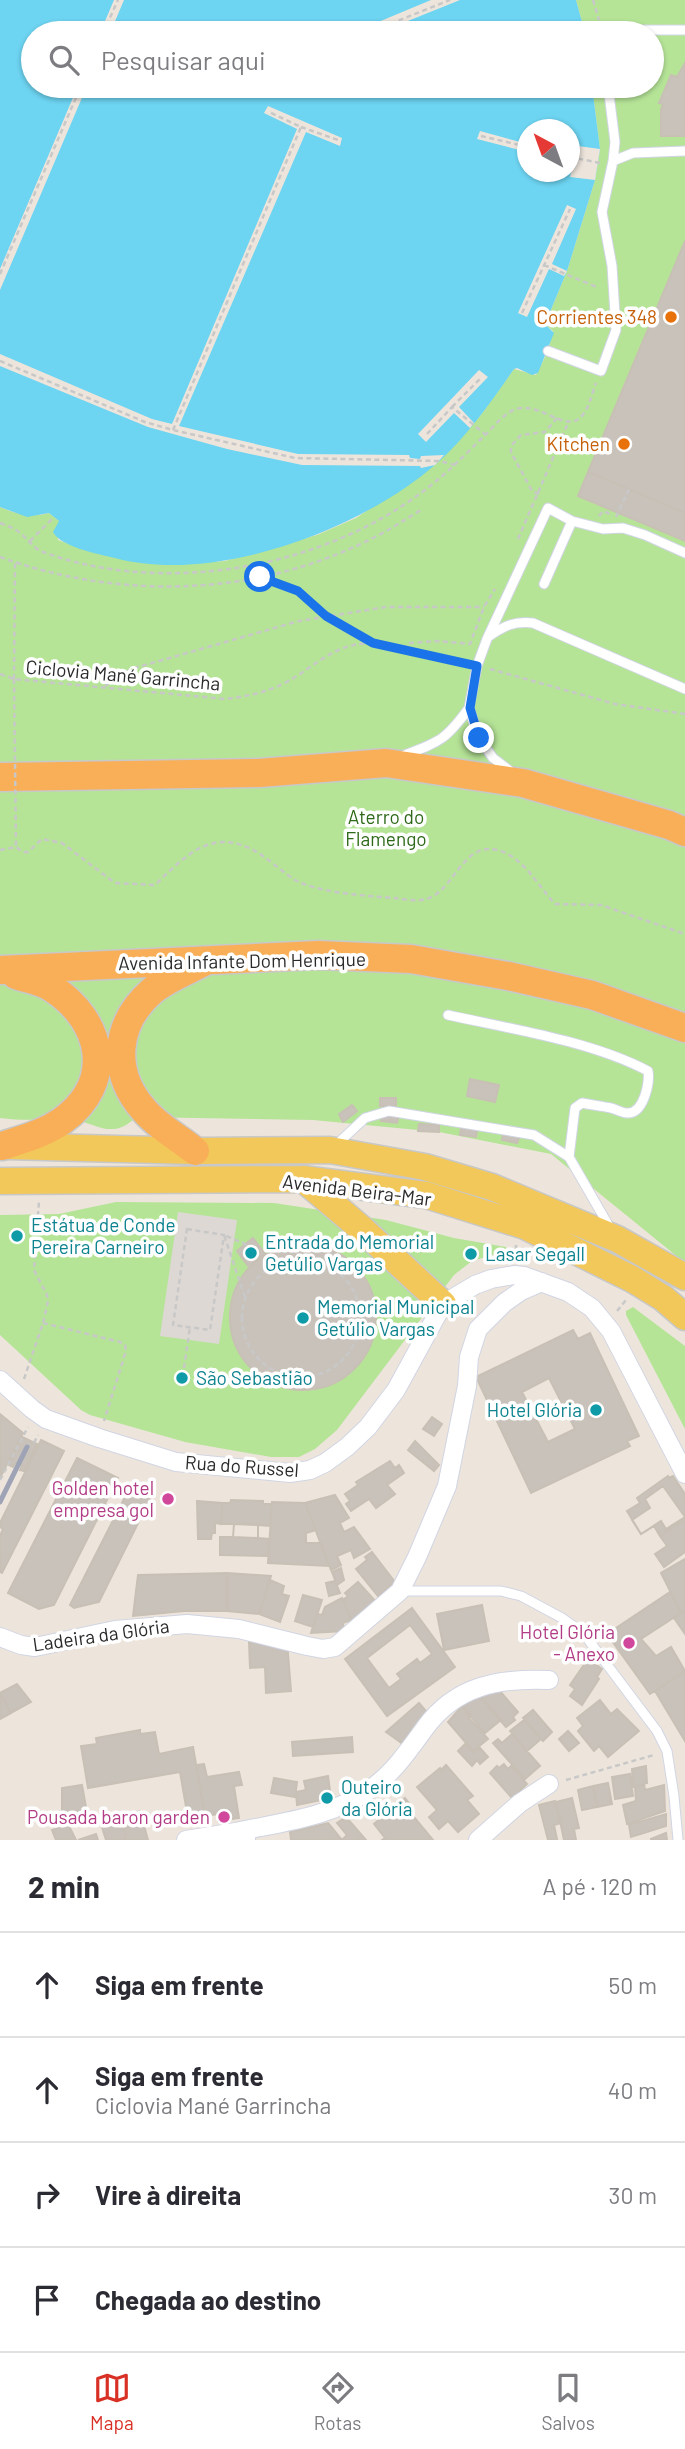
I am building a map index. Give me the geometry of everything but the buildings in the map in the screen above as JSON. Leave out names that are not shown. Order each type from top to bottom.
[{"type":"highway","points":[[0,777],[259,773],[386,763],[523,783],[685,832]]},
{"type":"highway","name":"Avenida Infante Dom Henrique","points":[[0,970],[318,955],[411,959],[509,976],[592,995],[685,1028]]},
{"type":"highway","points":[[195,1151],[146,1114],[136,1100],[125,1081],[120,1063],[121,1042],[136,1007],[154,989],[211,958]]},
{"type":"highway","points":[[0,970],[49,985],[76,1007],[87,1021],[97,1051],[97,1070],[93,1085],[84,1100],[62,1120],[42,1133],[1,1146]]},
{"type":"main road","name":"Avenida Beira-Mar","points":[[1,1146],[195,1151],[330,1150],[425,1167],[470,1181],[617,1239],[685,1277]]},
{"type":"main road","name":"Avenida Beira-Mar","points":[[0,1181],[303,1179],[426,1195],[526,1226],[632,1279],[663,1298],[685,1317]]},
{"type":"main road","points":[[303,1179],[443,1304]]},
{"type":"street","points":[[443,1304],[460,1292],[491,1279],[514,1275],[568,1292],[592,1308],[611,1331],[685,1474]]},
{"type":"street","name":"Ladeira da Glória","points":[[0,1637],[36,1647],[115,1630],[187,1624],[239,1629],[323,1649],[335,1647],[400,1591],[417,1557],[447,1486],[467,1386],[469,1357],[478,1329],[504,1303],[521,1291],[542,1282]]},
{"type":"street","name":"Rua do Russel","points":[[0,1380],[46,1419],[176,1462],[289,1473],[310,1470],[325,1464],[347,1447],[381,1412],[416,1356],[443,1304]]},
{"type":"street","points":[[186,1840],[242,1836],[327,1812],[373,1788],[391,1772],[436,1714],[467,1690],[518,1679],[549,1681]]},
{"type":"street","points":[[478,1840],[520,1803],[549,1784]]},
{"type":"lane","points":[[664,30],[685,30]]},
{"type":"lane","points":[[548,351],[601,370],[615,330],[614,294],[602,212],[615,142],[610,98]]},
{"type":"lane","points":[[613,161],[633,153],[685,151]]},
{"type":"lane","points":[[523,783],[493,758],[479,738],[470,708],[477,666],[487,639],[548,508],[572,521],[603,528],[623,528],[685,554]]},
{"type":"lane","points":[[544,584],[572,521]]},
{"type":"lane","points":[[487,639],[503,626],[515,621],[533,623],[682,685]]},
{"type":"lane","points":[[386,763],[436,744],[452,731],[470,708]]},
{"type":"lane","points":[[448,1015],[569,1043],[633,1062],[648,1071],[650,1080],[635,1111],[627,1113],[582,1103],[575,1108],[569,1157]]},
{"type":"lane","points":[[330,1150],[365,1118],[389,1111],[534,1135],[569,1157],[617,1239]]},
{"type":"lane","points":[[400,1591],[501,1591],[521,1596],[562,1618],[584,1634],[657,1731],[667,1751],[678,1840]]},
{"type":"path","points":[[108,21],[118,0]]},
{"type":"path","points":[[397,21],[450,0]]},
{"type":"path","points":[[593,0],[598,21]]},
{"type":"path","points":[[0,274],[76,98]]},
{"type":"path","points":[[269,112],[338,140]]},
{"type":"path","points":[[173,430],[301,127]]},
{"type":"path","points":[[481,136],[517,145]]},
{"type":"path","points":[[580,160],[598,164],[613,161]]},
{"type":"path","points":[[522,313],[570,209]]},
{"type":"path","points":[[544,265],[614,294]]},
{"type":"path","points":[[0,361],[145,422],[295,458],[439,461],[455,465]]},
{"type":"path","points":[[517,541],[568,423],[584,414],[601,370]]},
{"type":"path","points":[[428,434],[482,377]]},
{"type":"path","points":[[452,407],[486,435]]},
{"type":"path","points":[[0,523],[16,530],[40,551],[82,564],[115,569],[154,573],[268,563],[338,540],[416,496],[455,465],[507,414],[518,408],[528,407],[568,423]]},
{"type":"path","points":[[549,499],[532,491],[511,452],[511,446],[521,435],[545,432],[557,418]]},
{"type":"path","points":[[596,519],[603,511],[616,517],[629,489]]},
{"type":"path","points":[[0,556],[87,581],[133,586],[193,587],[238,582],[320,560],[373,537],[421,510]]},
{"type":"path","points":[[30,541],[54,517]]},
{"type":"path","points":[[16,562],[16,847]]},
{"type":"path","points":[[260,577],[298,591],[326,616],[373,643]]},
{"type":"path","points":[[403,649],[409,643],[438,641],[470,644],[484,607],[496,587]]},
{"type":"path","points":[[104,687],[131,669],[299,621],[386,607],[484,607]]},
{"type":"path","name":"Ciclovia Mané Garrincha","points":[[0,674],[14,679],[225,699],[252,696],[291,680],[338,650],[373,643],[477,666],[615,704],[685,714]]},
{"type":"path","points":[[0,850],[16,847],[28,852],[41,839],[62,842],[115,883],[155,885],[186,855],[210,842],[231,843],[258,853],[297,881],[338,892],[423,900],[440,892],[474,852],[496,849],[519,860],[555,904],[601,905],[685,934]]},
{"type":"path","points":[[18,1396],[43,1323],[47,1294],[33,1265],[40,1180]]},
{"type":"path","points":[[224,1235],[210,1330],[173,1325],[187,1229],[224,1235],[245,1244],[258,1261]]},
{"type":"path","points":[[224,1235],[245,1297],[241,1315],[243,1336],[252,1354],[267,1368],[285,1376],[305,1378],[324,1373],[341,1362],[354,1346],[360,1327],[359,1307],[353,1289],[341,1274],[325,1264],[306,1259],[287,1260],[270,1268],[255,1280],[245,1297]]},
{"type":"path","points":[[516,1241],[516,1259]]},
{"type":"path","points":[[617,1311],[629,1296]]},
{"type":"path","points":[[43,1323],[125,1345],[126,1351],[99,1438]]},
{"type":"path","points":[[184,1368],[190,1327]]},
{"type":"path","points":[[0,1480],[24,1433]]},
{"type":"path","points":[[549,1784],[667,1751]]},
{"type":"green space","name":"Aterro do Flamengo","points":[[576,0],[685,0],[685,1263],[551,1154],[439,1132],[313,1120],[137,1117],[123,1127],[109,1129],[72,1121],[0,1118],[0,507],[24,515],[49,513],[59,521],[58,540],[92,552],[169,565],[225,561],[317,535],[356,518],[435,465],[480,416],[514,369],[536,375],[548,351],[553,331],[545,324],[567,271],[595,180],[600,149],[594,98],[664,98],[664,21],[582,21]]},
{"type":"green space","points":[[116,1202],[274,1203],[386,1220],[454,1238],[506,1247],[506,1251],[472,1261],[454,1275],[337,1430],[315,1449],[299,1457],[271,1457],[185,1442],[90,1415],[81,1410],[0,1335],[0,1215],[59,1214]]},
{"type":"green space","points":[[633,1307],[685,1346],[685,1429],[626,1315],[626,1311]]},
{"type":"shaded area","points":[[178,1212],[237,1220],[219,1344],[160,1336]]},
{"type":"water","points":[[0,0],[576,0],[582,21],[21,21],[21,98],[594,98],[600,149],[595,180],[567,271],[545,324],[554,333],[538,373],[532,375],[514,369],[458,442],[436,464],[405,488],[328,530],[284,546],[240,558],[196,564],[154,564],[115,558],[72,546],[53,532],[59,521],[49,513],[27,517],[0,507]]},
{"type":"water","points":[[301,1275],[318,1278],[332,1287],[341,1301],[344,1318],[341,1335],[332,1349],[318,1358],[301,1361],[284,1358],[270,1349],[261,1335],[258,1318],[261,1301],[270,1287],[284,1278]]},
{"type":"pier","points":[[114,0],[124,0],[115,21],[105,21]]},
{"type":"pier","points":[[431,0],[460,0],[408,21],[381,21]]},
{"type":"pier","points":[[73,98],[82,98],[0,290],[0,269]]},
{"type":"pier","points":[[268,106],[342,138],[340,146],[306,132],[179,426],[298,454],[409,455],[410,458],[420,459],[421,456],[444,455],[435,465],[421,468],[302,465],[227,449],[148,427],[0,366],[0,354],[152,419],[172,424],[297,129],[264,113]]},
{"type":"pier","points":[[480,131],[517,141],[517,149],[477,139]]},
{"type":"pier","points":[[580,146],[600,149],[595,180],[580,178]]},
{"type":"pier","points":[[567,205],[576,209],[552,264],[567,271],[564,276],[549,269],[527,317],[518,313]]},
{"type":"pier","points":[[479,370],[488,377],[459,407],[474,423],[470,428],[454,413],[426,442],[418,434]]},
{"type":"railway","points":[[0,1502],[27,1447]]},
{"type":"place","name":"Corrientes 348","points":[[671,317]]},
{"type":"place","name":"Kitchen","points":[[624,444]]},
{"type":"place","name":"Estátua de Conde Pereira Carneiro","points":[[17,1236]]},
{"type":"place","name":"Entrada do Memorial Getúlio Vargas","points":[[251,1253]]},
{"type":"place","name":"Lasar Segall","points":[[471,1254]]},
{"type":"place","name":"Memorial Municipal Getúlio Vargas","points":[[303,1318]]},
{"type":"place","name":"São Sebastião","points":[[182,1378]]},
{"type":"place","name":"Hotel Glória","points":[[596,1410]]},
{"type":"place","name":"Golden hotel empresa gol","points":[[168,1499]]},
{"type":"place","name":"Hotel Glória - Anexo","points":[[629,1643]]},
{"type":"place","name":"Outeiro da Glória","points":[[327,1798]]},
{"type":"place","name":"Pousada baron garden","points":[[224,1817]]},
{"type":"route","points":[[260,577],[298,591],[326,616],[373,643],[477,666],[470,708],[479,738]]}]
